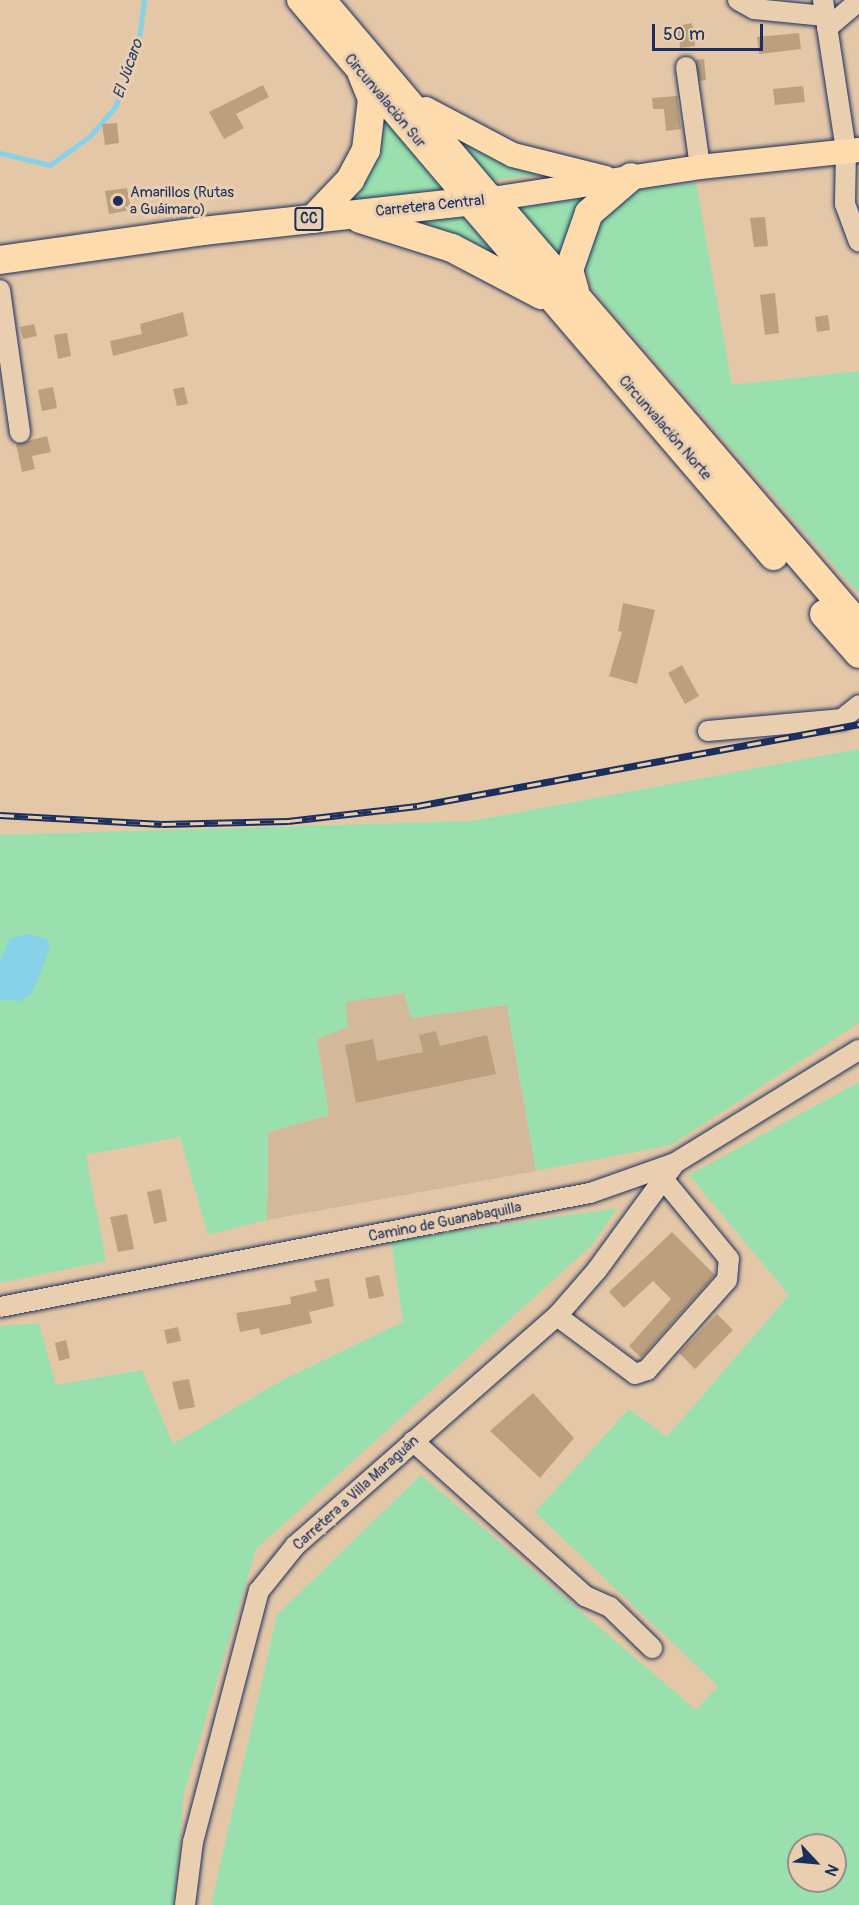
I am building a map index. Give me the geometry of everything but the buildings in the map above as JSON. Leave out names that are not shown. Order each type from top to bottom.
[{"type":"highway","points":[[312,219],[350,180],[366,150],[372,99],[362,74]]},
{"type":"highway","points":[[350,215],[452,248],[566,297],[569,270],[585,221],[622,178]]},
{"type":"highway","name":"Carretera Central","points":[[0,260],[312,219],[481,201]]},
{"type":"highway","name":"Circunvalación Norte","points":[[481,201],[859,625]]},
{"type":"highway","name":"Circunvalación Norte","points":[[566,297],[859,654]]},
{"type":"main road","name":"Circunvalación Sur","points":[[299,0],[362,74],[481,201]]},
{"type":"main road","name":"Circunvalación Sur","points":[[324,0],[409,98],[481,201]]},
{"type":"main road","points":[[409,98],[484,144],[622,178]]},
{"type":"main road","name":"Carretera Central","points":[[481,201],[700,167],[853,151]]},
{"type":"street","points":[[738,0],[754,9],[825,15],[859,1]]},
{"type":"street","points":[[825,15],[853,151],[845,204],[859,242]]},
{"type":"street","points":[[686,67],[700,167]]},
{"type":"street","points":[[0,290],[20,433]]},
{"type":"street","points":[[708,731],[842,719],[859,705]]},
{"type":"street","name":"Camino de Guanabaquilla","points":[[0,1307],[590,1193],[675,1163],[859,1050]]},
{"type":"street","name":"Carretera a Villa Maraguán","points":[[185,1905],[193,1842],[259,1591],[295,1546],[413,1441],[457,1409],[557,1316],[675,1163]]},
{"type":"street","points":[[557,1316],[635,1374],[647,1370],[727,1280],[729,1259],[663,1179]]},
{"type":"street","points":[[413,1441],[585,1596],[610,1607],[652,1648]]},
{"type":"shaded area","points":[[404,993],[411,1018],[507,1005],[536,1171],[267,1220],[268,1132],[329,1115],[317,1039],[345,1002]]},
{"type":"green space","points":[[384,113],[446,189],[347,201]]},
{"type":"green space","points":[[456,135],[498,157],[541,175],[492,180]]},
{"type":"green space","points":[[696,183],[732,385],[859,371],[859,594],[593,290],[582,259],[598,218],[634,189]]},
{"type":"green space","points":[[598,191],[560,261],[516,206]]},
{"type":"green space","points":[[465,211],[507,259],[399,218]]},
{"type":"green space","points":[[859,749],[859,1023],[671,1145],[536,1171],[507,1005],[411,1018],[404,993],[346,1002],[348,1027],[317,1039],[329,1115],[268,1132],[267,1220],[208,1235],[180,1137],[86,1155],[106,1261],[0,1283],[0,835],[471,821]]},
{"type":"green space","points":[[859,1082],[859,1905],[211,1905],[277,1615],[421,1475],[696,1710],[718,1686],[535,1512],[629,1409],[667,1437],[789,1295],[689,1175]]},
{"type":"green space","points":[[617,1208],[592,1245],[256,1549],[184,1793],[174,1905],[0,1905],[0,1326],[39,1323],[56,1385],[142,1370],[173,1444],[283,1380],[403,1322],[391,1241]]},
{"type":"water","points":[[28,934],[47,939],[50,949],[32,993],[21,1001],[0,1000],[0,961],[10,938]]},
{"type":"waterway","name":"El Júcaro","points":[[0,153],[50,165],[90,136],[115,107],[138,47],[144,0]]},
{"type":"railway","points":[[0,815],[162,824],[288,821],[417,806],[859,724]]},
{"type":"place","name":"Amarillos (Rutas a Guáimaro)","points":[[118,201]]}]
